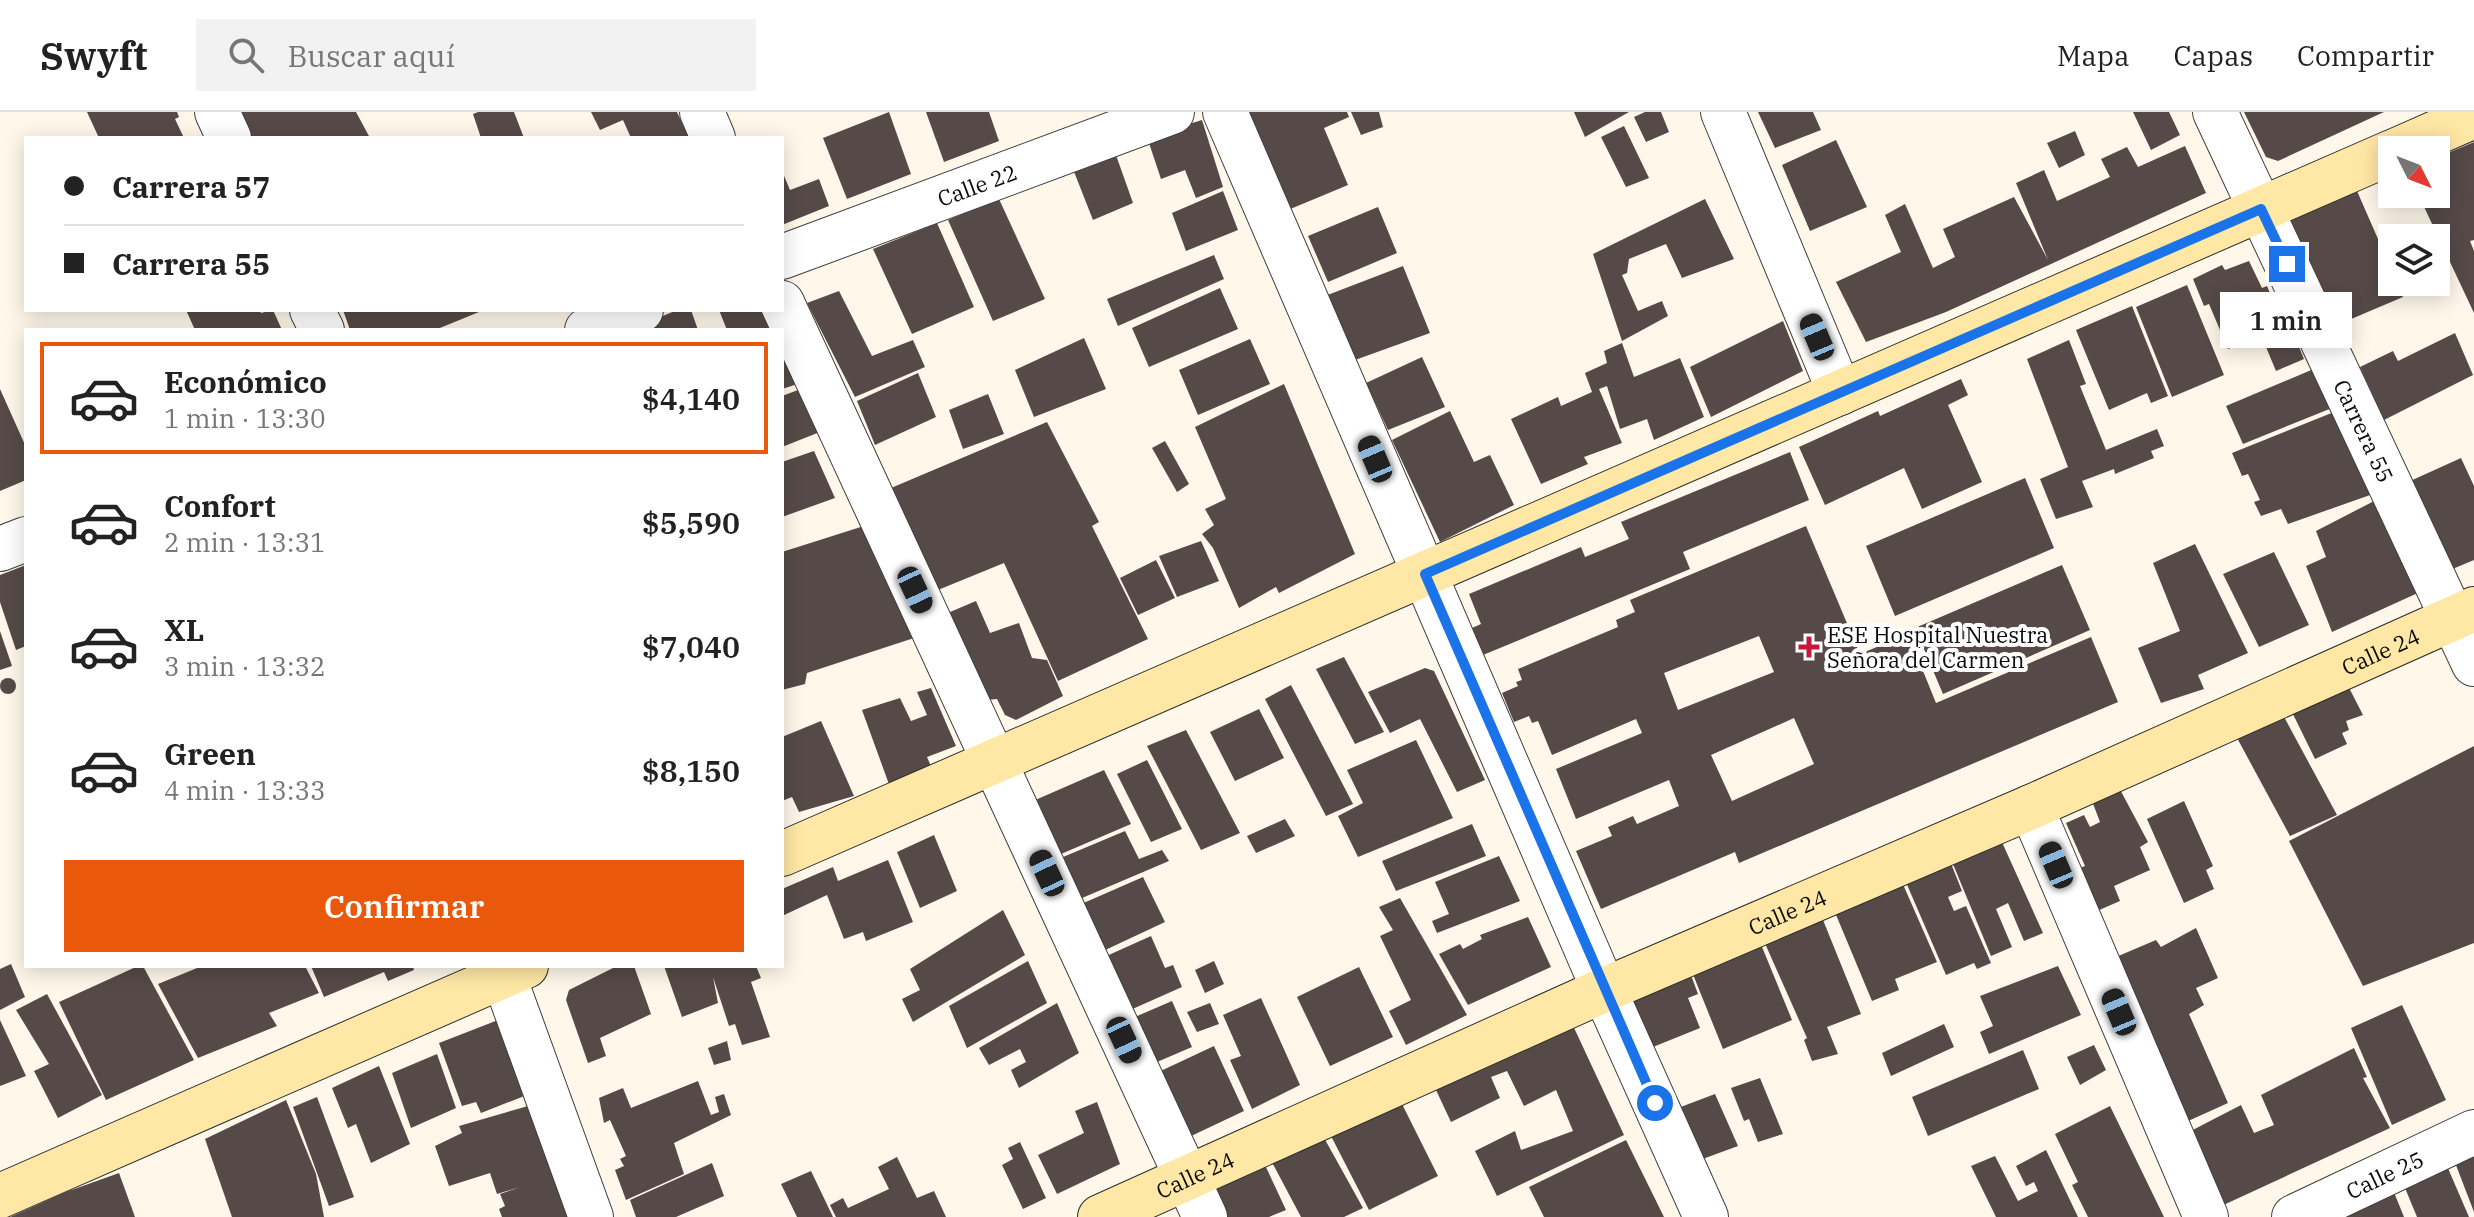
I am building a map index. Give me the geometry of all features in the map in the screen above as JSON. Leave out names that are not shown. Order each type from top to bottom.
[{"type":"main road","points":[[2428,136],[2474,116]]},
{"type":"main road","points":[[784,853],[2378,158]]},
{"type":"main road","name":"Calle 24","points":[[1100,1217],[1197,1198],[1604,990],[2031,807],[2464,613]]},
{"type":"main road","points":[[0,1196],[510,969]]},
{"type":"street","points":[[217,112],[228,136]]},
{"type":"street","points":[[702,112],[712,136]]},
{"type":"street","name":"Calle 22","points":[[784,256],[1172,112]]},
{"type":"street","points":[[1225,112],[1604,990],[1706,1217]]},
{"type":"street","points":[[1723,112],[1840,393]]},
{"type":"street","name":"Carrera 55","points":[[2215,112],[2464,613],[2474,664]]},
{"type":"street","points":[[784,307],[1197,1198]]},
{"type":"street","points":[[592,328],[636,312]]},
{"type":"street","points":[[0,549],[24,540]]},
{"type":"street","points":[[2031,807],[2206,1217]]},
{"type":"street","points":[[510,969],[591,1217]]},
{"type":"street","name":"Calle 25","points":[[2294,1217],[2474,1132]]},
{"type":"building","points":[[87,112],[177,112],[179,117],[175,119],[183,136],[98,136]]},
{"type":"building","points":[[238,112],[356,112],[369,136],[249,136]]},
{"type":"building","points":[[514,112],[523,136],[480,136],[473,114]]},
{"type":"building","points":[[591,112],[677,112],[688,136],[630,136],[623,120],[600,130]]},
{"type":"building","points":[[889,112],[911,174],[847,199],[823,138]]},
{"type":"building","points":[[926,112],[989,112],[999,141],[944,162]]},
{"type":"building","points":[[1246,112],[1347,112],[1349,117],[1324,128],[1348,185],[1288,210]]},
{"type":"building","points":[[1351,112],[1379,112],[1383,127],[1361,135]]},
{"type":"building","points":[[1574,112],[1629,112],[1585,137]]},
{"type":"building","points":[[1645,112],[1661,112],[1669,132],[1646,142],[1634,117]]},
{"type":"building","points":[[1758,112],[1813,112],[1821,130],[1775,148]]},
{"type":"building","points":[[2133,112],[2169,112],[2180,135],[2151,150]]},
{"type":"building","points":[[2244,112],[2384,112],[2278,161],[2266,157]]},
{"type":"building","points":[[1202,120],[1223,187],[1196,198],[1185,170],[1161,179],[1147,137]]},
{"type":"building","points":[[1624,126],[1649,178],[1626,187],[1601,137]]},
{"type":"building","points":[[2075,131],[2085,155],[2059,168],[2047,143]]},
{"type":"building","points":[[1836,140],[1867,207],[1810,231],[1782,165]]},
{"type":"building","points":[[1111,141],[1133,203],[1093,220],[1069,159]]},
{"type":"building","points":[[2474,142],[2474,240],[2470,241],[2474,251],[2474,313],[2450,262],[2450,224],[2432,224],[2425,208],[2450,208],[2450,152]]},
{"type":"building","points":[[2185,146],[2206,193],[1946,312],[1866,342],[1836,282],[1901,252],[1885,215],[1905,204],[1933,268],[1955,257],[1943,229],[2014,197],[2048,260],[2016,183],[2044,170],[2057,201],[2110,177],[2101,159],[2127,147],[2138,167]]},
{"type":"building","points":[[784,176],[790,190],[819,179],[829,206],[784,224]]},
{"type":"building","points":[[1223,191],[1238,230],[1186,251],[1172,213]]},
{"type":"building","points":[[2357,191],[2378,239],[2378,296],[2403,297],[2330,328],[2286,229],[2292,218]]},
{"type":"building","points":[[999,199],[1045,299],[993,321],[948,220]]},
{"type":"building","points":[[1705,199],[1734,259],[1682,278],[1666,244],[1629,259],[1627,273],[1622,275],[1638,311],[1662,301],[1668,316],[1622,341],[1593,254]]},
{"type":"building","points":[[1378,207],[1397,253],[1328,282],[1308,236]]},
{"type":"building","points":[[937,223],[974,307],[912,334],[873,249]]},
{"type":"building","points":[[1214,255],[1224,279],[1118,326],[1107,299]]},
{"type":"building","points":[[2249,261],[2262,288],[2267,286],[2281,319],[2286,316],[2304,359],[2276,371],[2261,335],[2228,349],[2209,304],[2204,306],[2193,279],[2222,265],[2225,270]]},
{"type":"building","points":[[1403,266],[1430,333],[1355,360],[1325,296]]},
{"type":"building","points":[[2187,285],[2224,375],[2172,397],[2136,307]]},
{"type":"building","points":[[1220,288],[1238,329],[1149,367],[1132,328]]},
{"type":"building","points":[[839,291],[872,356],[913,340],[925,367],[855,397],[807,303]]},
{"type":"building","points":[[2132,306],[2168,396],[2151,403],[2147,393],[2109,410],[2076,330]]},
{"type":"building","points":[[187,312],[274,312],[281,328],[194,328]]},
{"type":"building","points":[[344,312],[479,312],[440,328],[349,328]]},
{"type":"building","points":[[672,312],[692,312],[697,328],[645,328],[644,324]]},
{"type":"building","points":[[720,312],[775,312],[782,328],[726,328]]},
{"type":"building","points":[[1783,321],[1803,371],[1711,417],[1690,367]]},
{"type":"building","points":[[2455,333],[2473,375],[2384,420],[2360,367],[2393,351],[2398,361]]},
{"type":"building","points":[[1084,338],[1106,389],[1034,417],[1015,370]]},
{"type":"building","points":[[1250,339],[1270,384],[1198,415],[1179,370]]},
{"type":"building","points":[[2069,340],[2086,384],[2080,386],[2106,450],[2157,429],[2164,446],[2151,451],[2154,458],[2115,474],[2114,469],[2082,481],[2093,507],[2056,519],[2040,479],[2068,467],[2027,359]]},
{"type":"building","points":[[1622,343],[1634,377],[1680,358],[1704,417],[1654,440],[1647,419],[1620,429],[1607,386],[1599,389],[1622,443],[1584,457],[1588,464],[1541,484],[1511,419],[1558,397],[1561,406],[1592,392],[1585,373],[1607,363],[1604,351]]},
{"type":"building","points":[[784,347],[804,382],[784,388]]},
{"type":"building","points":[[1422,357],[1445,407],[1388,430],[1366,383]]},
{"type":"building","points":[[2316,368],[2332,408],[2243,444],[2226,406]]},
{"type":"building","points":[[918,373],[936,417],[875,445],[857,401]]},
{"type":"building","points":[[1961,379],[1968,395],[1948,405],[1982,482],[1922,509],[1904,468],[1825,505],[1799,447],[1878,411],[1880,416]]},
{"type":"building","points":[[1284,384],[1355,554],[1279,593],[1276,587],[1239,608],[1213,548],[1202,534],[1214,525],[1205,509],[1226,499],[1195,427]]},
{"type":"building","points":[[806,387],[825,430],[784,446],[784,395]]},
{"type":"building","points":[[0,389],[24,443],[24,481],[0,491]]},
{"type":"building","points":[[988,394],[1004,434],[963,449],[949,410]]},
{"type":"building","points":[[1450,411],[1474,462],[1490,455],[1514,505],[1440,542],[1392,440]]},
{"type":"building","points":[[2334,412],[2373,494],[2288,524],[2281,509],[2261,516],[2254,502],[2260,500],[2248,474],[2242,476],[2232,453]]},
{"type":"building","points":[[1047,422],[1099,522],[1092,526],[1148,639],[1058,681],[1004,563],[933,592],[891,488]]},
{"type":"building","points":[[1165,441],[1189,484],[1177,492],[1152,448]]},
{"type":"building","points":[[814,451],[835,498],[784,516],[784,461]]},
{"type":"building","points":[[1790,452],[1809,500],[1683,552],[1690,569],[1483,655],[1472,628],[1481,624],[1469,594],[1581,547],[1585,557],[1629,539],[1621,522]]},
{"type":"building","points":[[2461,458],[2474,486],[2474,560],[2450,570],[2408,482]]},
{"type":"building","points":[[2025,478],[2054,548],[1895,616],[1866,546]]},
{"type":"building","points":[[2376,500],[2420,592],[2332,632],[2306,566],[2326,557],[2316,531]]},
{"type":"building","points":[[867,525],[914,638],[807,673],[805,684],[784,689],[784,551]]},
{"type":"building","points":[[1806,526],[1860,654],[1908,634],[1936,703],[2091,637],[2118,702],[1739,863],[1735,852],[1601,909],[1576,851],[1612,836],[1608,827],[1633,816],[1637,824],[1679,806],[1669,780],[1576,819],[1556,769],[1642,733],[1636,719],[1552,755],[1538,721],[1532,723],[1529,716],[1514,722],[1502,693],[1518,686],[1516,682],[1522,680],[1518,669],[1618,627],[1616,620],[1635,612],[1630,600]],"holes":[[[1759,636],[1774,672],[1678,710],[1664,673]],[[1794,718],[1814,764],[1732,801],[1711,755]]]},
{"type":"building","points":[[1201,541],[1219,581],[1177,597],[1159,556]]},
{"type":"building","points":[[2195,544],[2248,653],[2198,675],[2204,689],[2161,703],[2138,648],[2180,631],[2153,563]]},
{"type":"building","points":[[2274,552],[2309,625],[2259,647],[2223,574]]},
{"type":"building","points":[[1156,560],[1175,598],[1138,615],[1120,578]]},
{"type":"building","points":[[2062,565],[2090,630],[1943,694],[1915,628]]},
{"type":"building","points":[[24,566],[24,647],[16,650],[0,602],[0,575]]},
{"type":"building","points":[[976,601],[990,633],[1019,623],[1032,658],[1047,660],[1063,696],[1016,720],[1005,715],[997,699],[986,700],[950,612]]},
{"type":"building","points":[[0,631],[12,666],[0,670]]},
{"type":"building","points":[[1344,657],[1384,732],[1355,744],[1316,669]]},
{"type":"building","points":[[1425,668],[1434,671],[1485,780],[1457,792],[1420,719],[1390,733],[1368,692]]},
{"type":"building","points":[[8,678],[14,680],[14,692],[8,694],[2,692],[0,686],[2,680]]},
{"type":"building","points":[[2344,678],[2363,715],[2346,721],[2349,730],[2342,733],[2347,744],[2315,759],[2289,706]]},
{"type":"building","points":[[1291,685],[1353,804],[1326,816],[1265,699]]},
{"type":"building","points":[[931,688],[956,746],[927,757],[934,773],[890,787],[862,710],[900,698],[911,721],[927,715],[917,692]]},
{"type":"building","points":[[1259,709],[1284,758],[1235,781],[1210,732]]},
{"type":"building","points":[[2283,715],[2337,815],[2290,836],[2236,736]]},
{"type":"building","points":[[821,721],[854,796],[799,812],[792,797],[784,800],[784,736]]},
{"type":"building","points":[[1186,730],[1240,833],[1201,850],[1147,746]]},
{"type":"building","points":[[1416,740],[1453,818],[1358,857],[1338,816],[1363,803],[1347,770]]},
{"type":"building","points":[[2474,746],[2474,943],[2363,986],[2289,841]]},
{"type":"building","points":[[1147,760],[1182,829],[1151,842],[1117,774]]},
{"type":"building","points":[[1104,770],[1131,824],[1054,857],[1033,801]]},
{"type":"building","points":[[2116,782],[2148,842],[2140,847],[2150,870],[2114,886],[2120,901],[2090,914],[2073,871],[2085,866],[2066,823],[2084,815],[2090,827],[2100,822],[2089,793]]},
{"type":"building","points":[[2184,801],[2213,866],[2206,870],[2214,889],[2184,903],[2147,819]]},
{"type":"building","points":[[1285,819],[1295,836],[1256,853],[1247,836]]},
{"type":"building","points":[[1472,824],[1486,856],[1396,891],[1382,861]]},
{"type":"building","points":[[1125,831],[1139,859],[1162,850],[1169,861],[1075,901],[1056,860]]},
{"type":"building","points":[[934,835],[957,891],[920,908],[897,852]]},
{"type":"building","points":[[2001,840],[2043,933],[2024,941],[2008,903],[1996,909],[2012,947],[1991,956],[1948,852]]},
{"type":"building","points":[[1499,856],[1520,901],[1437,933],[1432,921],[1449,914],[1435,882]]},
{"type":"building","points":[[888,860],[913,922],[866,941],[863,932],[844,939],[827,895],[784,915],[784,888],[833,867],[838,881]]},
{"type":"building","points":[[1950,861],[1962,891],[1948,897],[1954,911],[1966,906],[1991,963],[1977,969],[1974,963],[1946,975],[1905,880]]},
{"type":"building","points":[[1143,877],[1165,922],[1101,952],[1079,905]]},
{"type":"building","points":[[1902,882],[1937,962],[1895,979],[1899,990],[1872,1001],[1834,910]]},
{"type":"building","points":[[1400,898],[1467,1015],[1406,1045],[1389,1011],[1411,1000],[1380,936],[1393,930],[1379,907]]},
{"type":"building","points":[[1003,910],[1025,955],[913,1022],[902,999],[920,990],[910,969]]},
{"type":"building","points":[[1821,915],[1861,1014],[1827,1027],[1838,1054],[1812,1061],[1804,1040],[1807,1038],[1763,939]]},
{"type":"building","points":[[1528,917],[1551,967],[1468,1005],[1439,954],[1460,944],[1463,949],[1482,939],[1480,935]]},
{"type":"building","points":[[2196,928],[2218,978],[2196,988],[2204,1005],[2189,1014],[2228,1103],[2186,1122],[2109,960],[2156,940],[2161,947]]},
{"type":"building","points":[[1151,936],[1165,968],[1173,965],[1182,987],[1128,1011],[1102,958]]},
{"type":"building","points":[[1760,942],[1792,1020],[1723,1049],[1692,972]]},
{"type":"building","points":[[1028,961],[1047,1003],[967,1048],[949,1006]]},
{"type":"building","points":[[1214,961],[1224,984],[1205,993],[1195,970]]},
{"type":"building","points":[[11,964],[25,997],[0,1010],[0,969]]},
{"type":"building","points":[[2058,966],[2081,1015],[1989,1054],[1980,1032],[1993,1026],[1980,996]]},
{"type":"building","points":[[1359,967],[1393,1037],[1330,1066],[1297,997]]},
{"type":"building","points":[[1688,967],[1698,994],[1688,998],[1700,1028],[1648,1049],[1623,996]]},
{"type":"building","points":[[134,968],[144,968],[194,1060],[106,1100],[59,1002]]},
{"type":"building","points":[[197,968],[306,968],[319,993],[269,1013],[277,1026],[198,1058],[158,984]]},
{"type":"building","points":[[312,968],[414,968],[388,981],[384,972],[324,997]]},
{"type":"building","points":[[613,968],[635,968],[651,1014],[600,1038],[606,1056],[588,1063],[566,1000],[569,990]]},
{"type":"building","points":[[665,968],[757,968],[761,978],[751,982],[770,1037],[742,1045],[735,1024],[729,1026],[713,977],[718,1003],[682,1017]]},
{"type":"building","points":[[47,994],[102,1095],[58,1118],[34,1071],[49,1064],[16,1010]]},
{"type":"building","points":[[1261,998],[1300,1085],[1252,1109],[1230,1060],[1241,1056],[1223,1015]]},
{"type":"building","points":[[1172,1001],[1192,1047],[1150,1065],[1128,1020]]},
{"type":"building","points":[[1057,1003],[1079,1053],[1019,1088],[1011,1070],[1026,1062],[1020,1049],[989,1065],[979,1048]]},
{"type":"building","points":[[1210,1003],[1219,1024],[1197,1032],[1187,1012]]},
{"type":"building","points":[[2402,1005],[2446,1100],[2392,1125],[2351,1028]]},
{"type":"building","points":[[511,1015],[542,1089],[481,1113],[476,1102],[462,1106],[439,1043]]},
{"type":"building","points":[[1569,1017],[1624,1135],[1497,1196],[1475,1151],[1515,1131],[1521,1150],[1573,1131],[1556,1090],[1524,1106],[1507,1071],[1491,1077],[1500,1098],[1451,1122],[1428,1073]]},
{"type":"building","points":[[0,1020],[26,1076],[0,1086]]},
{"type":"building","points":[[1944,1024],[1954,1047],[1891,1076],[1882,1053]]},
{"type":"building","points":[[727,1041],[731,1060],[714,1065],[708,1048]]},
{"type":"building","points":[[2094,1045],[2106,1070],[2080,1085],[2067,1057]]},
{"type":"building","points":[[1214,1046],[1244,1111],[1189,1137],[1150,1076]]},
{"type":"building","points":[[2354,1048],[2367,1077],[2363,1078],[2390,1128],[2217,1208],[2185,1134],[2241,1105],[2254,1133],[2274,1125],[2261,1095]]},
{"type":"building","points":[[2023,1050],[2039,1089],[1928,1136],[1912,1097]]},
{"type":"building","points":[[437,1054],[456,1108],[411,1128],[392,1073]]},
{"type":"building","points":[[379,1066],[410,1144],[371,1163],[356,1124],[348,1128],[332,1088]]},
{"type":"building","points":[[1760,1078],[1783,1134],[1758,1142],[1749,1119],[1744,1121],[1731,1088]]},
{"type":"building","points":[[698,1081],[711,1115],[719,1112],[715,1097],[724,1094],[731,1115],[674,1143],[684,1174],[626,1200],[615,1170],[624,1166],[620,1159],[626,1156],[610,1120],[604,1123],[599,1098],[623,1088],[631,1108]]},
{"type":"building","points":[[1715,1094],[1738,1146],[1700,1160],[1678,1108]]},
{"type":"building","points":[[317,1097],[354,1197],[329,1206],[293,1107]]},
{"type":"building","points":[[286,1100],[316,1174],[324,1217],[232,1217],[205,1139]]},
{"type":"building","points":[[1400,1100],[1438,1176],[1369,1210],[1330,1134]]},
{"type":"building","points":[[1097,1102],[1120,1164],[1057,1194],[1038,1155],[1084,1133],[1075,1111]]},
{"type":"building","points":[[535,1104],[579,1217],[502,1217],[499,1209],[505,1206],[500,1194],[520,1187],[497,1194],[490,1173],[449,1186],[435,1146],[462,1133],[459,1126]]},
{"type":"building","points":[[2110,1106],[2164,1217],[2088,1217],[2072,1185],[2078,1182],[2055,1134]]},
{"type":"building","points":[[1323,1136],[1363,1208],[1344,1217],[1301,1217],[1265,1149]]},
{"type":"building","points":[[1626,1140],[1664,1217],[1544,1217],[1529,1187]]},
{"type":"building","points":[[1020,1142],[1046,1198],[1023,1209],[1002,1165],[1013,1159],[1008,1148]]},
{"type":"building","points":[[2046,1150],[2078,1217],[1996,1217],[1971,1166],[1995,1156],[2018,1201],[2038,1191],[2034,1182],[2026,1186],[2016,1166]]},
{"type":"building","points":[[1259,1152],[1286,1210],[1269,1217],[1214,1217],[1197,1181]]},
{"type":"building","points":[[2474,1153],[2474,1212],[2454,1160]]},
{"type":"building","points":[[897,1157],[917,1198],[934,1191],[946,1217],[836,1217],[830,1205],[843,1198],[848,1208],[889,1189],[878,1167]]},
{"type":"building","points":[[2444,1159],[2469,1217],[2417,1217],[2405,1188]]},
{"type":"building","points":[[712,1163],[724,1196],[676,1217],[636,1217],[630,1200]]},
{"type":"building","points":[[811,1171],[833,1217],[797,1217],[781,1184]]},
{"type":"building","points":[[119,1173],[135,1217],[10,1217],[66,1192]]},
{"type":"building","points":[[2391,1185],[2404,1217],[2328,1217]]},
{"type":"place","name":"ESE Hospital Nuestra Señora del Carmen","points":[[1809,647]]},
{"type":"route","points":[[1655,1103],[1425,574],[2261,209],[2287,264]]}]
